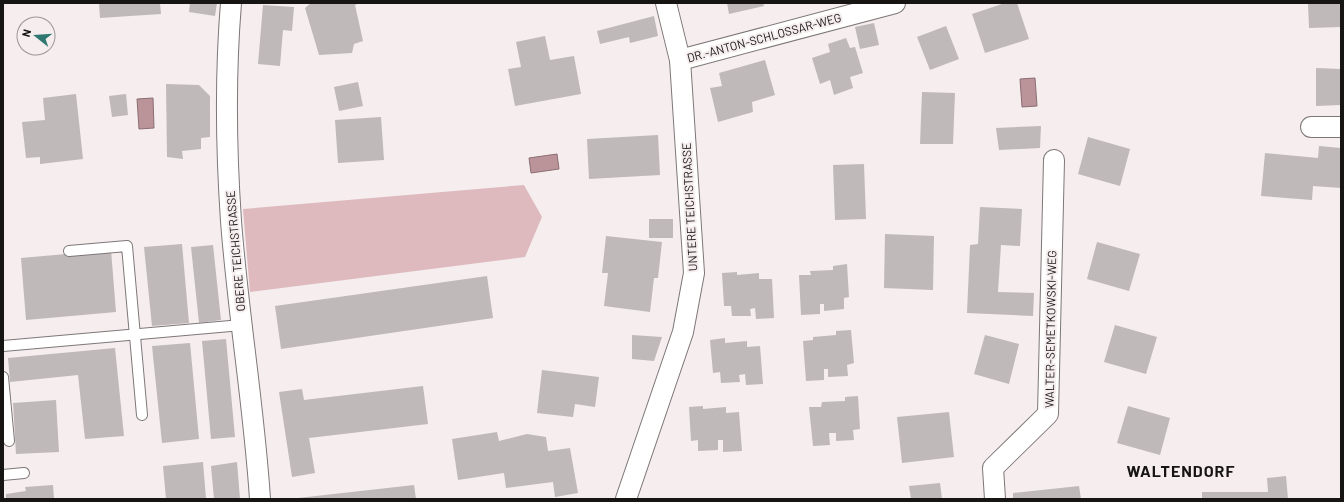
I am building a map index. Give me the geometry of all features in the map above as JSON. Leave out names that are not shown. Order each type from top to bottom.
[{"type":"street","name":"OBERE TEICHSTRASSE","points":[[231,3],[227,57],[227,143],[231,222],[242,326],[251,392],[260,499]]},
{"type":"street","name":"UNTERE TEICHSTRASSE","points":[[626,499],[683,332],[694,273],[680,60],[666,3]]},
{"type":"street","name":"DR.-ANTON-SCHLOSSAR-WEG","points":[[680,60],[895,3]]},
{"type":"street","points":[[1311,127],[1341,127]]},
{"type":"street","name":"WALTER-SEMETKOWSKI-WEG","points":[[995,499],[993,468],[1048,414],[1054,160]]},
{"type":"lane","points":[[69,251],[127,246],[142,415]]},
{"type":"lane","points":[[3,346],[242,326]]},
{"type":"lane","points":[[3,377],[9,441]]},
{"type":"lane","points":[[3,475],[24,474]]},
{"type":"shaded area","points":[[1035,78],[1037,106],[1022,107],[1020,79]]},
{"type":"shaded area","points":[[153,98],[154,128],[139,129],[137,99]]},
{"type":"shaded area","points":[[557,154],[559,169],[531,173],[529,158]]},
{"type":"shaded area","points":[[524,185],[542,217],[525,257],[250,292],[243,209]]},
{"type":"building","points":[[99,3],[160,3],[161,14],[100,18]]},
{"type":"building","points":[[190,3],[217,3],[215,16],[189,12]]},
{"type":"building","points":[[311,3],[359,3],[355,5],[363,41],[354,44],[352,53],[319,55],[305,8]]},
{"type":"building","points":[[727,3],[763,3],[764,6],[729,14]]},
{"type":"building","points":[[1005,3],[1017,3],[1029,39],[985,53],[972,14]]},
{"type":"building","points":[[1308,3],[1341,3],[1341,27],[1309,28]]},
{"type":"building","points":[[263,5],[294,7],[292,31],[283,30],[280,66],[258,64]]},
{"type":"building","points":[[654,16],[658,36],[630,43],[629,37],[600,44],[597,31]]},
{"type":"building","points":[[874,23],[879,45],[860,49],[855,27]]},
{"type":"building","points":[[946,26],[959,59],[930,70],[917,37]]},
{"type":"building","points":[[545,36],[550,60],[574,56],[581,94],[515,106],[508,69],[521,67],[516,42]]},
{"type":"building","points":[[846,38],[850,48],[855,47],[863,73],[850,77],[853,88],[834,95],[830,80],[820,84],[812,58],[830,52],[828,44]]},
{"type":"building","points":[[765,60],[775,95],[752,102],[753,112],[718,122],[710,88],[722,86],[719,73]]},
{"type":"building","points":[[1316,68],[1341,69],[1341,105],[1316,106]]},
{"type":"building","points":[[358,82],[363,106],[339,111],[334,87]]},
{"type":"building","points":[[166,84],[199,85],[210,96],[210,137],[201,138],[201,149],[182,151],[183,159],[167,157]]},
{"type":"building","points":[[922,92],[955,93],[953,144],[920,144]]},
{"type":"building","points":[[76,94],[83,159],[40,164],[40,157],[26,158],[22,122],[45,120],[43,98]]},
{"type":"building","points":[[126,94],[128,115],[112,117],[109,96]]},
{"type":"building","points":[[381,117],[384,160],[338,163],[335,120]]},
{"type":"building","points":[[1041,126],[1040,148],[999,150],[996,128]]},
{"type":"building","points":[[658,135],[660,175],[589,179],[587,139]]},
{"type":"building","points":[[1088,137],[1130,149],[1120,186],[1078,174]]},
{"type":"building","points":[[1319,146],[1341,148],[1341,188],[1313,186],[1312,200],[1261,196],[1265,153],[1318,158]]},
{"type":"building","points":[[864,164],[866,219],[835,220],[833,165]]},
{"type":"building","points":[[980,207],[1022,209],[1020,246],[1001,245],[998,292],[1034,293],[1033,316],[967,313],[970,245],[978,244]]},
{"type":"building","points":[[649,219],[673,219],[673,238],[649,238]]},
{"type":"building","points":[[885,234],[934,236],[933,290],[884,288]]},
{"type":"building","points":[[606,236],[662,242],[658,278],[654,278],[650,312],[604,306],[608,273],[602,273]]},
{"type":"building","points":[[1097,242],[1140,254],[1129,291],[1087,279]]},
{"type":"building","points":[[182,244],[189,323],[152,326],[144,247]]},
{"type":"building","points":[[213,245],[221,320],[199,323],[191,247]]},
{"type":"building","points":[[111,250],[116,312],[26,320],[21,258]]},
{"type":"building","points":[[847,264],[849,297],[844,298],[844,309],[824,311],[824,304],[820,304],[820,314],[801,315],[799,275],[811,275],[810,271],[833,270],[833,266]]},
{"type":"building","points":[[737,272],[737,275],[759,273],[759,279],[772,279],[774,318],[756,319],[755,308],[750,309],[751,316],[732,316],[731,306],[724,306],[722,273]]},
{"type":"building","points":[[487,276],[493,318],[281,349],[275,306]]},
{"type":"building","points":[[1115,325],[1157,337],[1146,374],[1104,362]]},
{"type":"building","points":[[851,330],[854,363],[847,365],[848,376],[828,377],[828,369],[824,369],[824,380],[806,381],[803,341],[813,340],[813,337],[836,335],[836,331]]},
{"type":"building","points":[[632,335],[662,337],[654,361],[632,359]]},
{"type":"building","points":[[985,335],[1019,344],[1009,384],[974,374]]},
{"type":"building","points":[[725,338],[725,343],[747,341],[747,347],[760,346],[763,384],[746,385],[745,374],[739,375],[740,382],[721,383],[720,372],[713,373],[710,340]]},
{"type":"building","points":[[226,339],[235,437],[211,439],[202,341]]},
{"type":"building","points":[[190,343],[199,439],[162,443],[152,346]]},
{"type":"building","points":[[115,348],[124,436],[85,439],[78,375],[10,382],[8,358]]},
{"type":"building","points":[[542,370],[599,377],[595,407],[575,404],[573,417],[537,413]]},
{"type":"building","points":[[423,386],[428,424],[309,438],[315,473],[292,477],[279,392],[302,389],[304,400]]},
{"type":"building","points":[[858,396],[860,429],[853,430],[854,440],[836,441],[836,433],[829,433],[830,445],[813,446],[809,407],[821,407],[822,402],[845,401],[845,397]]},
{"type":"building","points":[[56,400],[59,452],[16,454],[13,403]]},
{"type":"building","points":[[703,406],[703,409],[726,407],[726,413],[739,412],[742,451],[723,452],[723,440],[718,440],[718,450],[698,451],[698,440],[691,441],[689,407]]},
{"type":"building","points":[[1128,406],[1170,418],[1160,455],[1117,443]]},
{"type":"building","points":[[949,412],[954,457],[902,463],[897,417]]},
{"type":"building","points":[[497,432],[499,441],[527,434],[546,437],[548,451],[570,448],[578,493],[555,497],[553,482],[506,488],[504,473],[458,480],[452,439]]},
{"type":"building","points":[[203,462],[206,499],[166,499],[163,466]]},
{"type":"building","points":[[237,462],[240,499],[214,499],[211,466]]},
{"type":"building","points":[[1286,476],[1288,499],[1202,499],[1202,492],[1268,492],[1267,478]]},
{"type":"building","points":[[940,483],[942,499],[911,499],[909,486]]},
{"type":"building","points":[[53,485],[54,499],[6,499],[6,494],[26,491],[25,487]]},
{"type":"building","points":[[414,485],[416,499],[298,499],[298,498]]},
{"type":"building","points":[[1079,486],[1081,499],[1013,499],[1013,493]]},
{"type":"district","name":"WALTENDORF","points":[[1181,470]]}]
